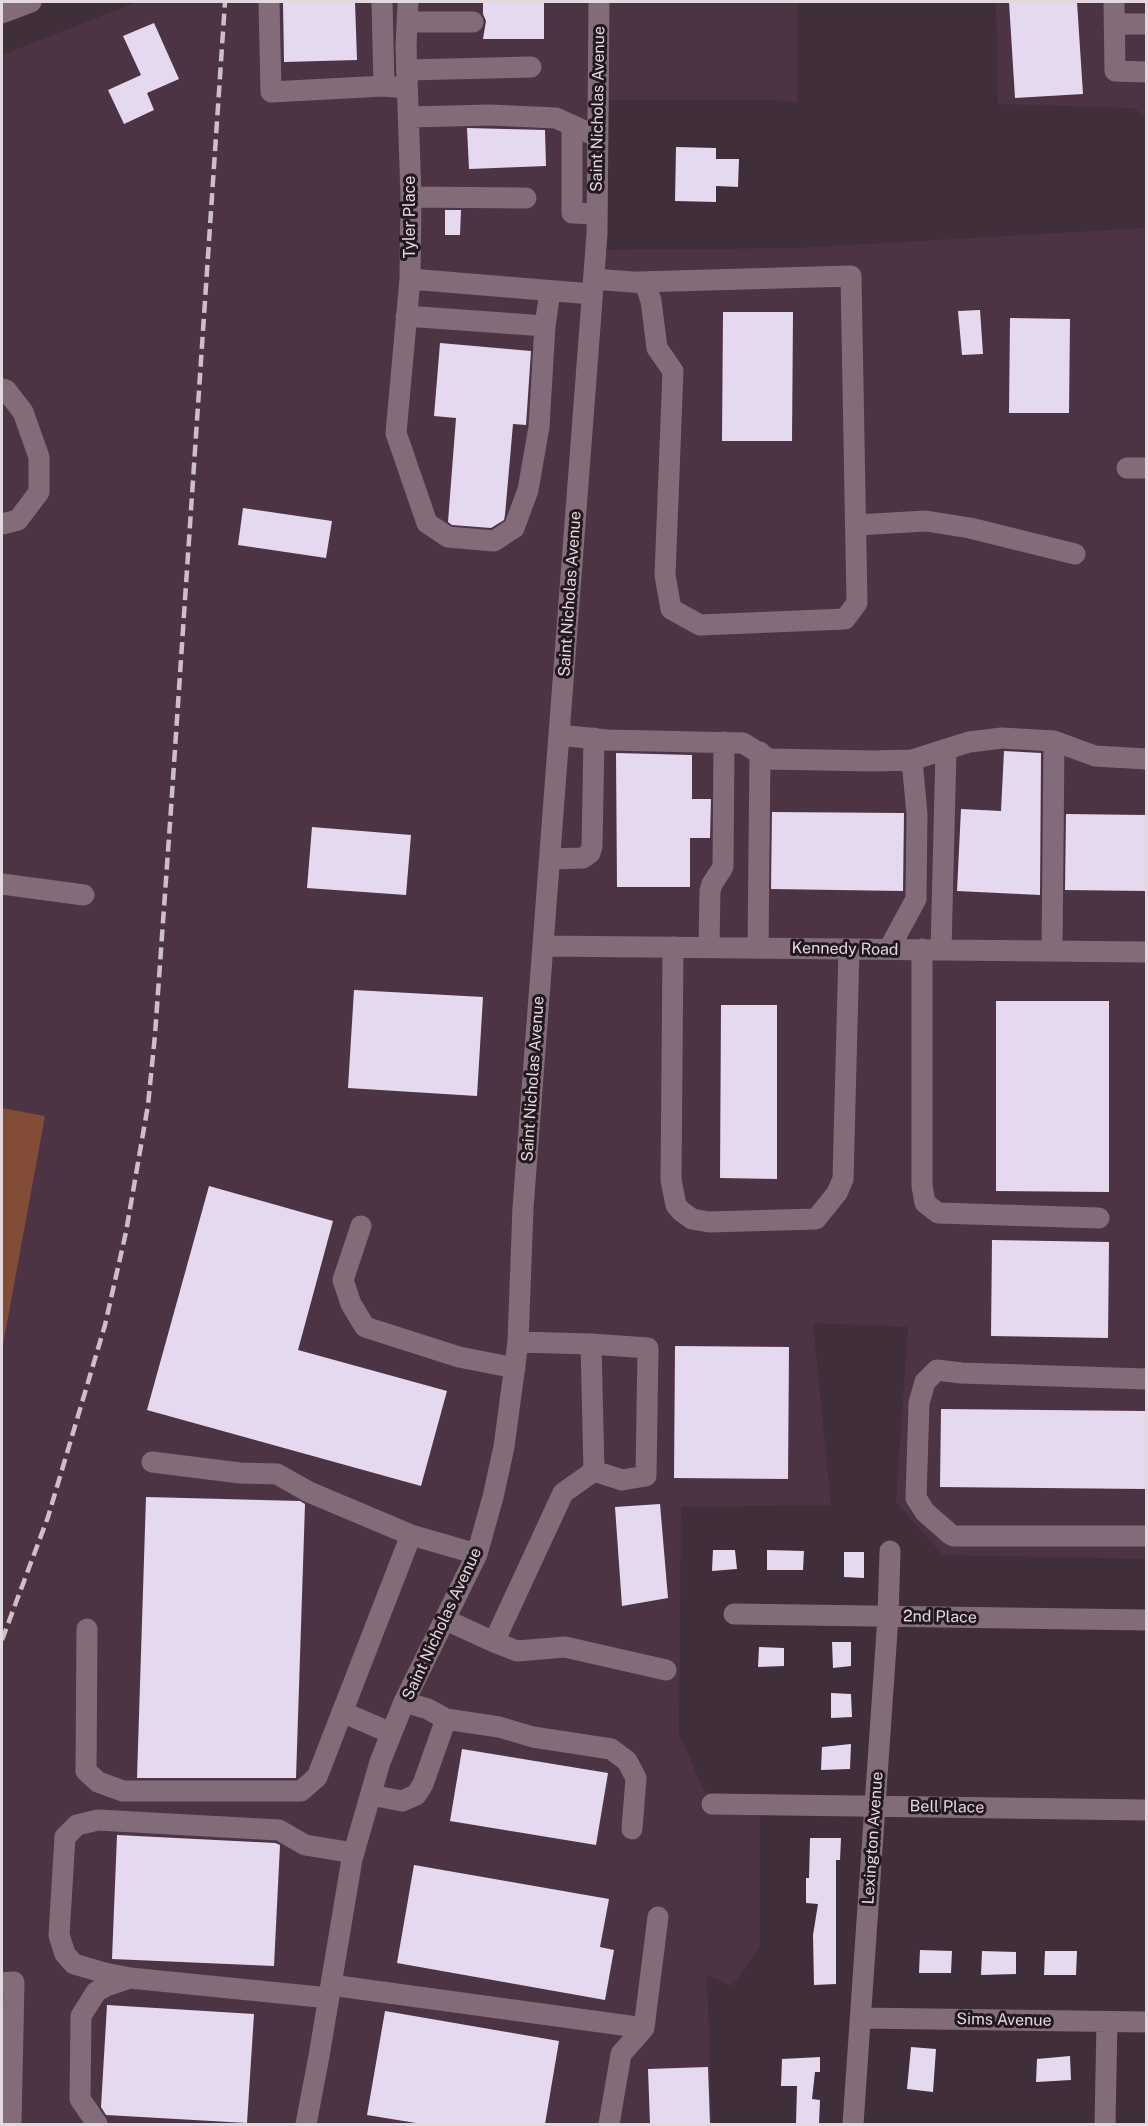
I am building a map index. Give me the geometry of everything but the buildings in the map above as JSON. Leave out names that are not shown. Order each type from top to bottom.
[{"type":"street","points":[[2,13],[31,2]]},
{"type":"street","points":[[269,2],[271,92],[384,86],[407,79],[531,67]]},
{"type":"street","points":[[382,2],[384,86]]},
{"type":"street","name":"Saint Nicholas Avenue","points":[[306,2124],[354,1853],[380,1762],[404,1702],[477,1554],[504,1447],[518,1342],[524,1208],[593,286],[597,214],[599,2]]},
{"type":"street","points":[[1114,2],[1115,71],[1146,72]]},
{"type":"street","points":[[407,12],[473,22]]},
{"type":"street","name":"Tyler Place","points":[[407,12],[405,47],[411,197],[410,279],[396,433],[426,523],[447,537],[494,541],[514,528],[528,490],[537,437],[546,327]]},
{"type":"street","points":[[1114,24],[1146,24]]},
{"type":"street","points":[[383,48],[405,47]]},
{"type":"street","points":[[409,117],[490,115],[556,118],[598,138]]},
{"type":"street","points":[[572,125],[572,213],[597,214]]},
{"type":"street","points":[[411,197],[526,198]]},
{"type":"street","points":[[410,279],[550,291],[638,282],[851,276],[857,603],[845,619],[700,625],[671,609],[665,575],[673,371],[657,348],[651,301],[645,283],[638,282]]},
{"type":"street","points":[[406,316],[546,327],[550,291]]},
{"type":"street","points":[[2,389],[6,390],[23,412],[39,457],[39,492],[18,520],[2,524]]},
{"type":"street","points":[[856,525],[926,521],[969,528],[1075,554]]},
{"type":"street","points":[[559,735],[743,743],[769,759],[912,760],[969,742],[1002,738],[1054,741],[1095,756],[1146,759]]},
{"type":"street","points":[[550,859],[583,858],[590,853],[594,738]]},
{"type":"street","points":[[1052,951],[1054,741]]},
{"type":"street","points":[[709,947],[710,891],[723,867],[724,742]]},
{"type":"street","points":[[946,750],[932,950],[922,1186],[925,1203],[938,1213],[1099,1218]]},
{"type":"street","points":[[758,948],[760,752]]},
{"type":"street","points":[[889,949],[916,899],[917,814],[912,760]]},
{"type":"street","points":[[2,884],[84,895]]},
{"type":"street","name":"Kennedy Road","points":[[543,946],[1146,952]]},
{"type":"street","points":[[673,947],[671,1180],[676,1205],[681,1211],[692,1219],[710,1222],[816,1219],[837,1193],[843,1179],[849,949]]},
{"type":"street","points":[[361,1226],[344,1280],[351,1304],[365,1327],[459,1357],[514,1368]]},
{"type":"street","points":[[518,1342],[648,1348],[646,1476],[622,1480],[594,1471]]},
{"type":"street","points":[[591,1344],[594,1471]]},
{"type":"street","points":[[1146,1379],[961,1373],[937,1370],[925,1382],[919,1403],[916,1498],[925,1512],[954,1536],[1037,1534],[1146,1536]]},
{"type":"street","points":[[152,1462],[240,1473],[277,1474],[309,1492],[411,1535],[477,1554]]},
{"type":"street","points":[[494,1642],[563,1493],[594,1471]]},
{"type":"street","points":[[87,1629],[86,1771],[98,1782],[123,1791],[301,1791],[317,1777],[411,1535]]},
{"type":"street","name":"Lexington Avenue","points":[[853,2124],[888,1617],[890,1551]]},
{"type":"street","name":"2nd Place","points":[[734,1614],[1146,1620]]},
{"type":"street","points":[[446,1620],[517,1651],[565,1647],[666,1670]]},
{"type":"street","points":[[404,1702],[428,1709],[446,1719],[499,1727],[533,1737],[610,1749],[627,1761],[636,1778],[632,1829]]},
{"type":"street","points":[[342,1712],[392,1734]]},
{"type":"street","points":[[371,1795],[402,1801],[416,1795],[423,1784],[446,1719]]},
{"type":"street","name":"Bell Place","points":[[712,1804],[1146,1810]]},
{"type":"street","points":[[354,1853],[305,1845],[279,1830],[98,1820],[77,1825],[65,1837],[59,1935],[65,1954],[74,1964],[130,1978],[330,1991],[644,2028]]},
{"type":"street","points":[[609,2124],[621,2054],[644,2028],[658,1917]]},
{"type":"street","points":[[97,2124],[80,2099],[81,2016],[96,1992],[130,1978]]},
{"type":"street","points":[[2,1983],[14,1982],[11,2124]]},
{"type":"street","name":"Sims Avenue","points":[[861,2018],[1146,2022]]},
{"type":"street","points":[[1105,2124],[1107,2022]]},
{"type":"shaded area","points":[[137,2],[798,2],[797,103],[775,100],[599,100],[598,250],[797,248],[1146,228],[1146,1559],[943,1555],[896,1502],[908,1327],[813,1323],[831,1505],[681,1507],[679,1734],[705,1793],[760,1795],[760,1947],[732,1986],[707,1975],[712,2124],[2,2124],[2,55]]},
{"type":"shaded area","points":[[996,2],[1146,2],[1146,116],[1133,108],[998,104]]},
{"type":"shaded area","points":[[2,1108],[45,1116],[2,1350]]},
{"type":"railway","points":[[2,1640],[48,1517],[105,1325],[126,1232],[148,1105],[171,809],[225,2]]}]
